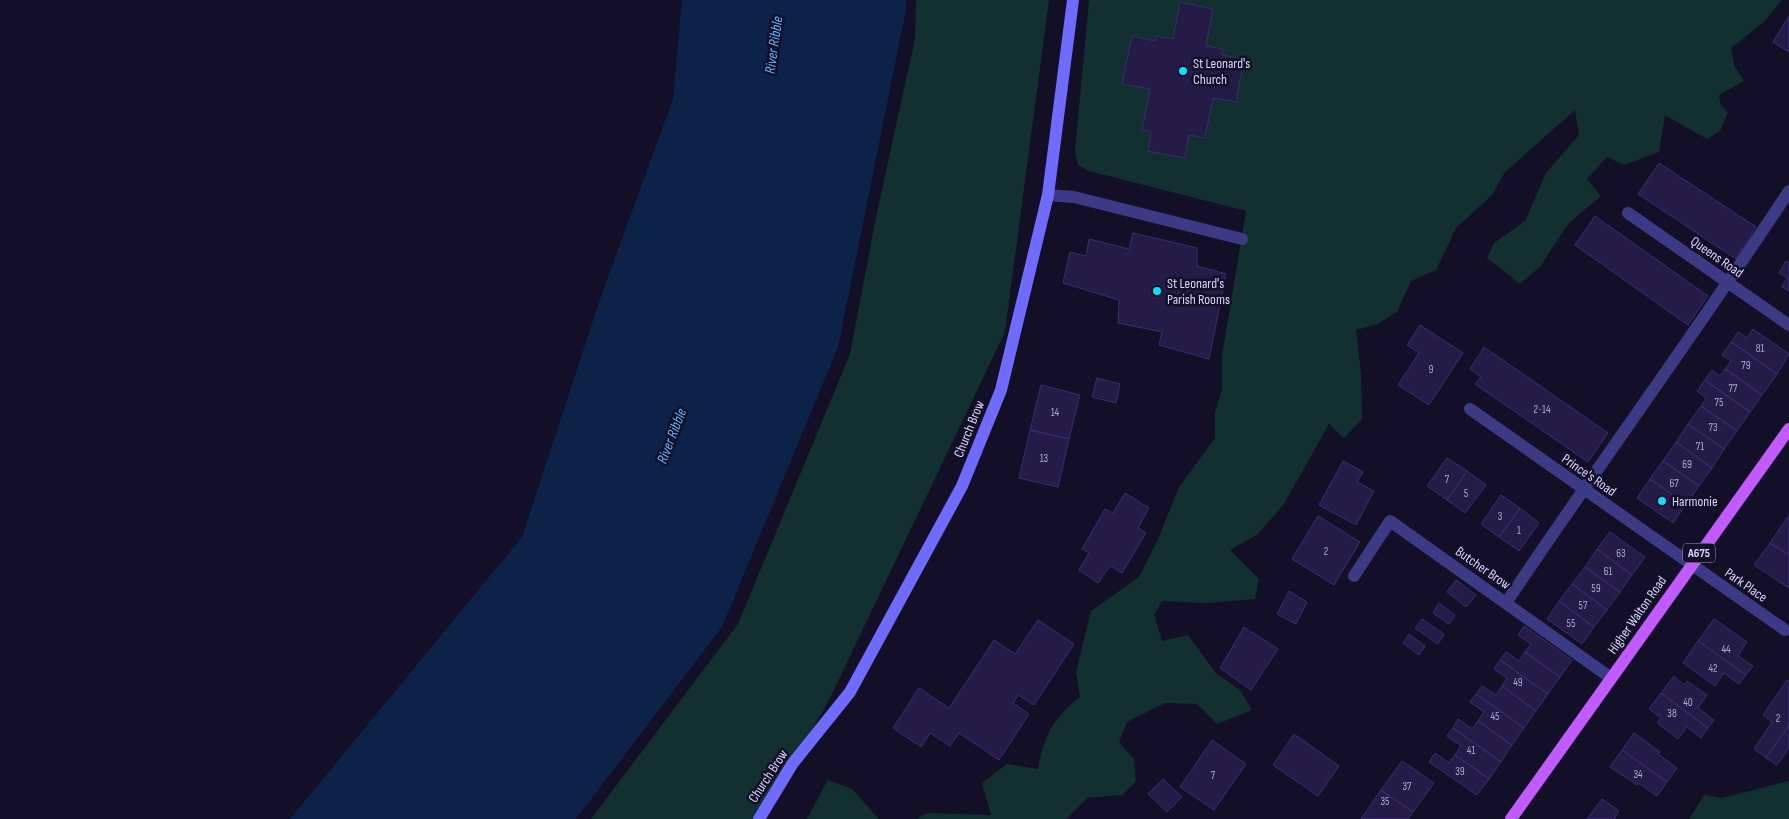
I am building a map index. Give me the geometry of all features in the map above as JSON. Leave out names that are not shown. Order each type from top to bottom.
[{"type":"main road","name":"Church Brow","points":[[759,819],[793,763],[850,692],[962,486],[1001,390],[1048,195],[1073,0]]},
{"type":"main road","name":"Higher Walton Road","points":[[1511,819],[1789,429]]},
{"type":"street","points":[[1506,603],[1582,489],[1729,283],[1789,191]]},
{"type":"street","points":[[1048,195],[1074,197],[1242,239]]},
{"type":"street","name":"Queens Road","points":[[1628,213],[1789,325]]},
{"type":"street","name":"Prince's Road","points":[[1470,409],[1691,564]]},
{"type":"street","name":"Butcher Brow","points":[[1354,576],[1390,521],[1611,678]]},
{"type":"street","name":"Park Place","points":[[1691,564],[1785,630]]},
{"type":"green space","points":[[916,0],[1049,0],[1005,332],[830,698],[762,819],[591,819],[738,624],[850,354],[877,212],[915,39]]},
{"type":"green space","points":[[1089,0],[1782,0],[1764,22],[1731,48],[1734,65],[1744,81],[1719,95],[1721,106],[1728,112],[1720,131],[1707,139],[1665,115],[1659,152],[1624,165],[1607,157],[1587,179],[1601,196],[1568,224],[1540,267],[1520,284],[1487,258],[1494,243],[1525,221],[1546,173],[1579,135],[1575,110],[1505,172],[1492,195],[1456,228],[1436,270],[1411,281],[1397,312],[1378,324],[1356,330],[1361,373],[1362,419],[1344,438],[1329,424],[1284,504],[1258,534],[1230,550],[1259,579],[1255,599],[1207,603],[1162,601],[1154,615],[1162,641],[1188,635],[1216,673],[1240,690],[1252,710],[1217,724],[1197,704],[1165,703],[1127,722],[1119,742],[1134,759],[1136,781],[1122,795],[1087,798],[1066,819],[917,819],[927,813],[991,815],[982,783],[1007,764],[1038,769],[1043,747],[1051,728],[1063,712],[1080,697],[1076,672],[1091,611],[1139,577],[1158,539],[1179,487],[1215,438],[1215,412],[1222,390],[1222,356],[1246,211],[1089,171],[1078,165],[1075,151]],"holes":[[[1180,2],[1213,9],[1206,46],[1223,49],[1222,55],[1244,59],[1236,102],[1213,98],[1206,137],[1189,135],[1185,158],[1151,132],[1142,130],[1150,89],[1122,83],[1132,36],[1155,41],[1156,36],[1173,39]]]},
{"type":"green space","points":[[828,780],[852,789],[879,819],[807,819]]},
{"type":"green space","points":[[1789,781],[1789,819],[1689,819],[1704,795],[1722,798]]},
{"type":"water","name":"River Ribble","points":[[682,0],[906,0],[906,10],[838,347],[722,627],[576,819],[290,819],[522,537],[599,302],[673,99]]},
{"type":"building","name":"St Leonard's Church","points":[[1180,2],[1213,9],[1206,46],[1223,49],[1222,55],[1244,59],[1236,102],[1213,98],[1205,138],[1189,135],[1185,158],[1148,151],[1151,132],[1142,130],[1150,89],[1122,84],[1132,36],[1155,41],[1156,36],[1173,39]]},
{"type":"building","points":[[1789,16],[1789,52],[1773,42]]},
{"type":"building","points":[[1659,163],[1756,227],[1736,259],[1638,194]]},
{"type":"building","points":[[1595,216],[1708,296],[1688,325],[1575,245]]},
{"type":"building","name":"St Leonard's Parish Rooms","points":[[1133,233],[1197,248],[1197,266],[1226,274],[1209,359],[1159,345],[1162,332],[1118,323],[1119,300],[1063,283],[1070,252],[1086,256],[1089,239],[1129,249]]},
{"type":"building","points":[[1786,261],[1789,263],[1789,291],[1782,287],[1787,278],[1779,273]]},
{"type":"building","points":[[1420,325],[1463,353],[1429,405],[1398,385],[1419,353],[1407,345]]},
{"type":"building","points":[[1753,329],[1789,354],[1777,374],[1731,342],[1738,332],[1747,338]]},
{"type":"building","points":[[1731,342],[1777,374],[1762,395],[1725,369],[1731,361],[1722,355]]},
{"type":"building","points":[[1484,347],[1608,433],[1588,462],[1475,384],[1481,377],[1470,369]]},
{"type":"building","points":[[1725,369],[1762,395],[1750,412],[1705,380],[1712,370],[1720,376]]},
{"type":"building","points":[[1097,378],[1120,384],[1116,403],[1092,397]]},
{"type":"building","points":[[1705,380],[1750,412],[1737,431],[1701,406],[1706,398],[1697,391]]},
{"type":"building","points":[[1041,385],[1080,395],[1069,439],[1030,430]]},
{"type":"building","points":[[1701,406],[1737,431],[1724,449],[1688,424]]},
{"type":"building","points":[[1688,424],[1724,449],[1712,468],[1676,442]]},
{"type":"building","points":[[1030,430],[1069,439],[1058,487],[1019,478]]},
{"type":"building","points":[[1676,442],[1712,468],[1699,486],[1663,461]]},
{"type":"building","points":[[1447,458],[1467,471],[1447,500],[1427,486]]},
{"type":"building","points":[[1343,461],[1363,472],[1357,482],[1374,491],[1356,525],[1319,505]]},
{"type":"building","points":[[1663,461],[1699,486],[1686,504],[1650,479]]},
{"type":"building","points":[[1467,471],[1486,485],[1465,513],[1447,500]]},
{"type":"building","name":"Harmonie","points":[[1650,479],[1686,504],[1673,523],[1637,498]]},
{"type":"building","points":[[1125,493],[1149,508],[1138,528],[1146,533],[1122,573],[1110,566],[1098,583],[1079,570],[1089,553],[1082,549],[1105,509],[1113,513]]},
{"type":"building","points":[[1501,495],[1520,508],[1499,537],[1481,524]]},
{"type":"building","points":[[1520,508],[1539,523],[1519,551],[1499,537]]},
{"type":"building","points":[[1789,515],[1789,555],[1770,543]]},
{"type":"building","points":[[1318,516],[1360,542],[1334,585],[1292,559]]},
{"type":"building","points":[[1610,532],[1645,557],[1632,575],[1597,549]]},
{"type":"building","points":[[1770,543],[1789,555],[1789,588],[1754,565]]},
{"type":"building","points":[[1597,549],[1632,575],[1620,592],[1585,567]]},
{"type":"building","points":[[1585,567],[1620,592],[1607,610],[1572,584]]},
{"type":"building","points":[[1456,580],[1476,595],[1466,607],[1447,592]]},
{"type":"building","points":[[1572,584],[1607,610],[1594,627],[1559,601]]},
{"type":"building","points":[[1289,591],[1307,602],[1296,624],[1277,614]]},
{"type":"building","points":[[1559,601],[1594,627],[1582,644],[1547,619]]},
{"type":"building","points":[[1439,603],[1455,615],[1449,624],[1433,613]]},
{"type":"building","points":[[1422,619],[1444,634],[1438,644],[1415,628]]},
{"type":"building","points":[[1714,619],[1747,642],[1738,656],[1753,666],[1746,675],[1698,641]]},
{"type":"building","points":[[1038,620],[1074,644],[1034,705],[1018,695],[1013,703],[1029,714],[999,760],[959,733],[950,746],[930,733],[921,747],[893,728],[919,688],[949,708],[994,640],[1015,654]]},
{"type":"building","points":[[1524,626],[1572,660],[1560,677],[1525,652],[1531,644],[1518,635]]},
{"type":"building","points":[[1244,627],[1278,649],[1251,690],[1220,668]]},
{"type":"building","points":[[1409,634],[1425,646],[1419,655],[1403,643]]},
{"type":"building","points":[[1698,641],[1746,675],[1739,684],[1724,673],[1715,686],[1683,663]]},
{"type":"building","points":[[1506,652],[1519,661],[1525,652],[1560,677],[1548,694],[1500,660]]},
{"type":"building","points":[[1500,660],[1548,694],[1536,711],[1502,686],[1507,678],[1494,669]]},
{"type":"building","points":[[1674,676],[1684,685],[1687,681],[1707,695],[1698,708],[1714,720],[1708,728],[1661,693]]},
{"type":"building","points":[[1787,680],[1789,682],[1789,725],[1766,758],[1754,749],[1772,722],[1763,715]]},
{"type":"building","points":[[1482,686],[1496,695],[1502,686],[1536,711],[1524,728],[1476,694]]},
{"type":"building","points":[[1661,693],[1708,728],[1701,738],[1687,727],[1678,739],[1657,723],[1661,718],[1649,709]]},
{"type":"building","points":[[1476,694],[1524,728],[1512,745],[1478,721],[1484,712],[1470,702]]},
{"type":"building","points":[[1458,719],[1472,729],[1478,721],[1512,745],[1501,762],[1453,728]]},
{"type":"building","points":[[1789,725],[1789,748],[1777,765],[1766,758]]},
{"type":"building","points":[[1453,728],[1501,762],[1489,779],[1455,755],[1461,746],[1447,736]]},
{"type":"building","points":[[1634,733],[1660,752],[1658,754],[1677,768],[1667,782],[1622,750]]},
{"type":"building","points":[[1294,734],[1339,766],[1318,796],[1273,765]]},
{"type":"building","points":[[1212,740],[1246,764],[1214,810],[1180,787]]},
{"type":"building","points":[[1622,750],[1667,782],[1657,796],[1610,767]]},
{"type":"building","points":[[1435,753],[1449,763],[1455,755],[1489,779],[1477,795],[1429,762]]},
{"type":"building","points":[[1402,761],[1434,783],[1413,812],[1381,790]]},
{"type":"building","points":[[1163,779],[1182,797],[1167,812],[1148,794]]},
{"type":"building","points":[[1381,790],[1413,812],[1408,819],[1361,819]]},
{"type":"building","points":[[1602,799],[1619,811],[1614,819],[1587,819]]},
{"type":"place","name":"St Leonard's Church","points":[[1183,71]]},
{"type":"place","name":"St Leonard's Parish Rooms","points":[[1157,291]]},
{"type":"place","name":"Harmonie","points":[[1662,501]]}]
